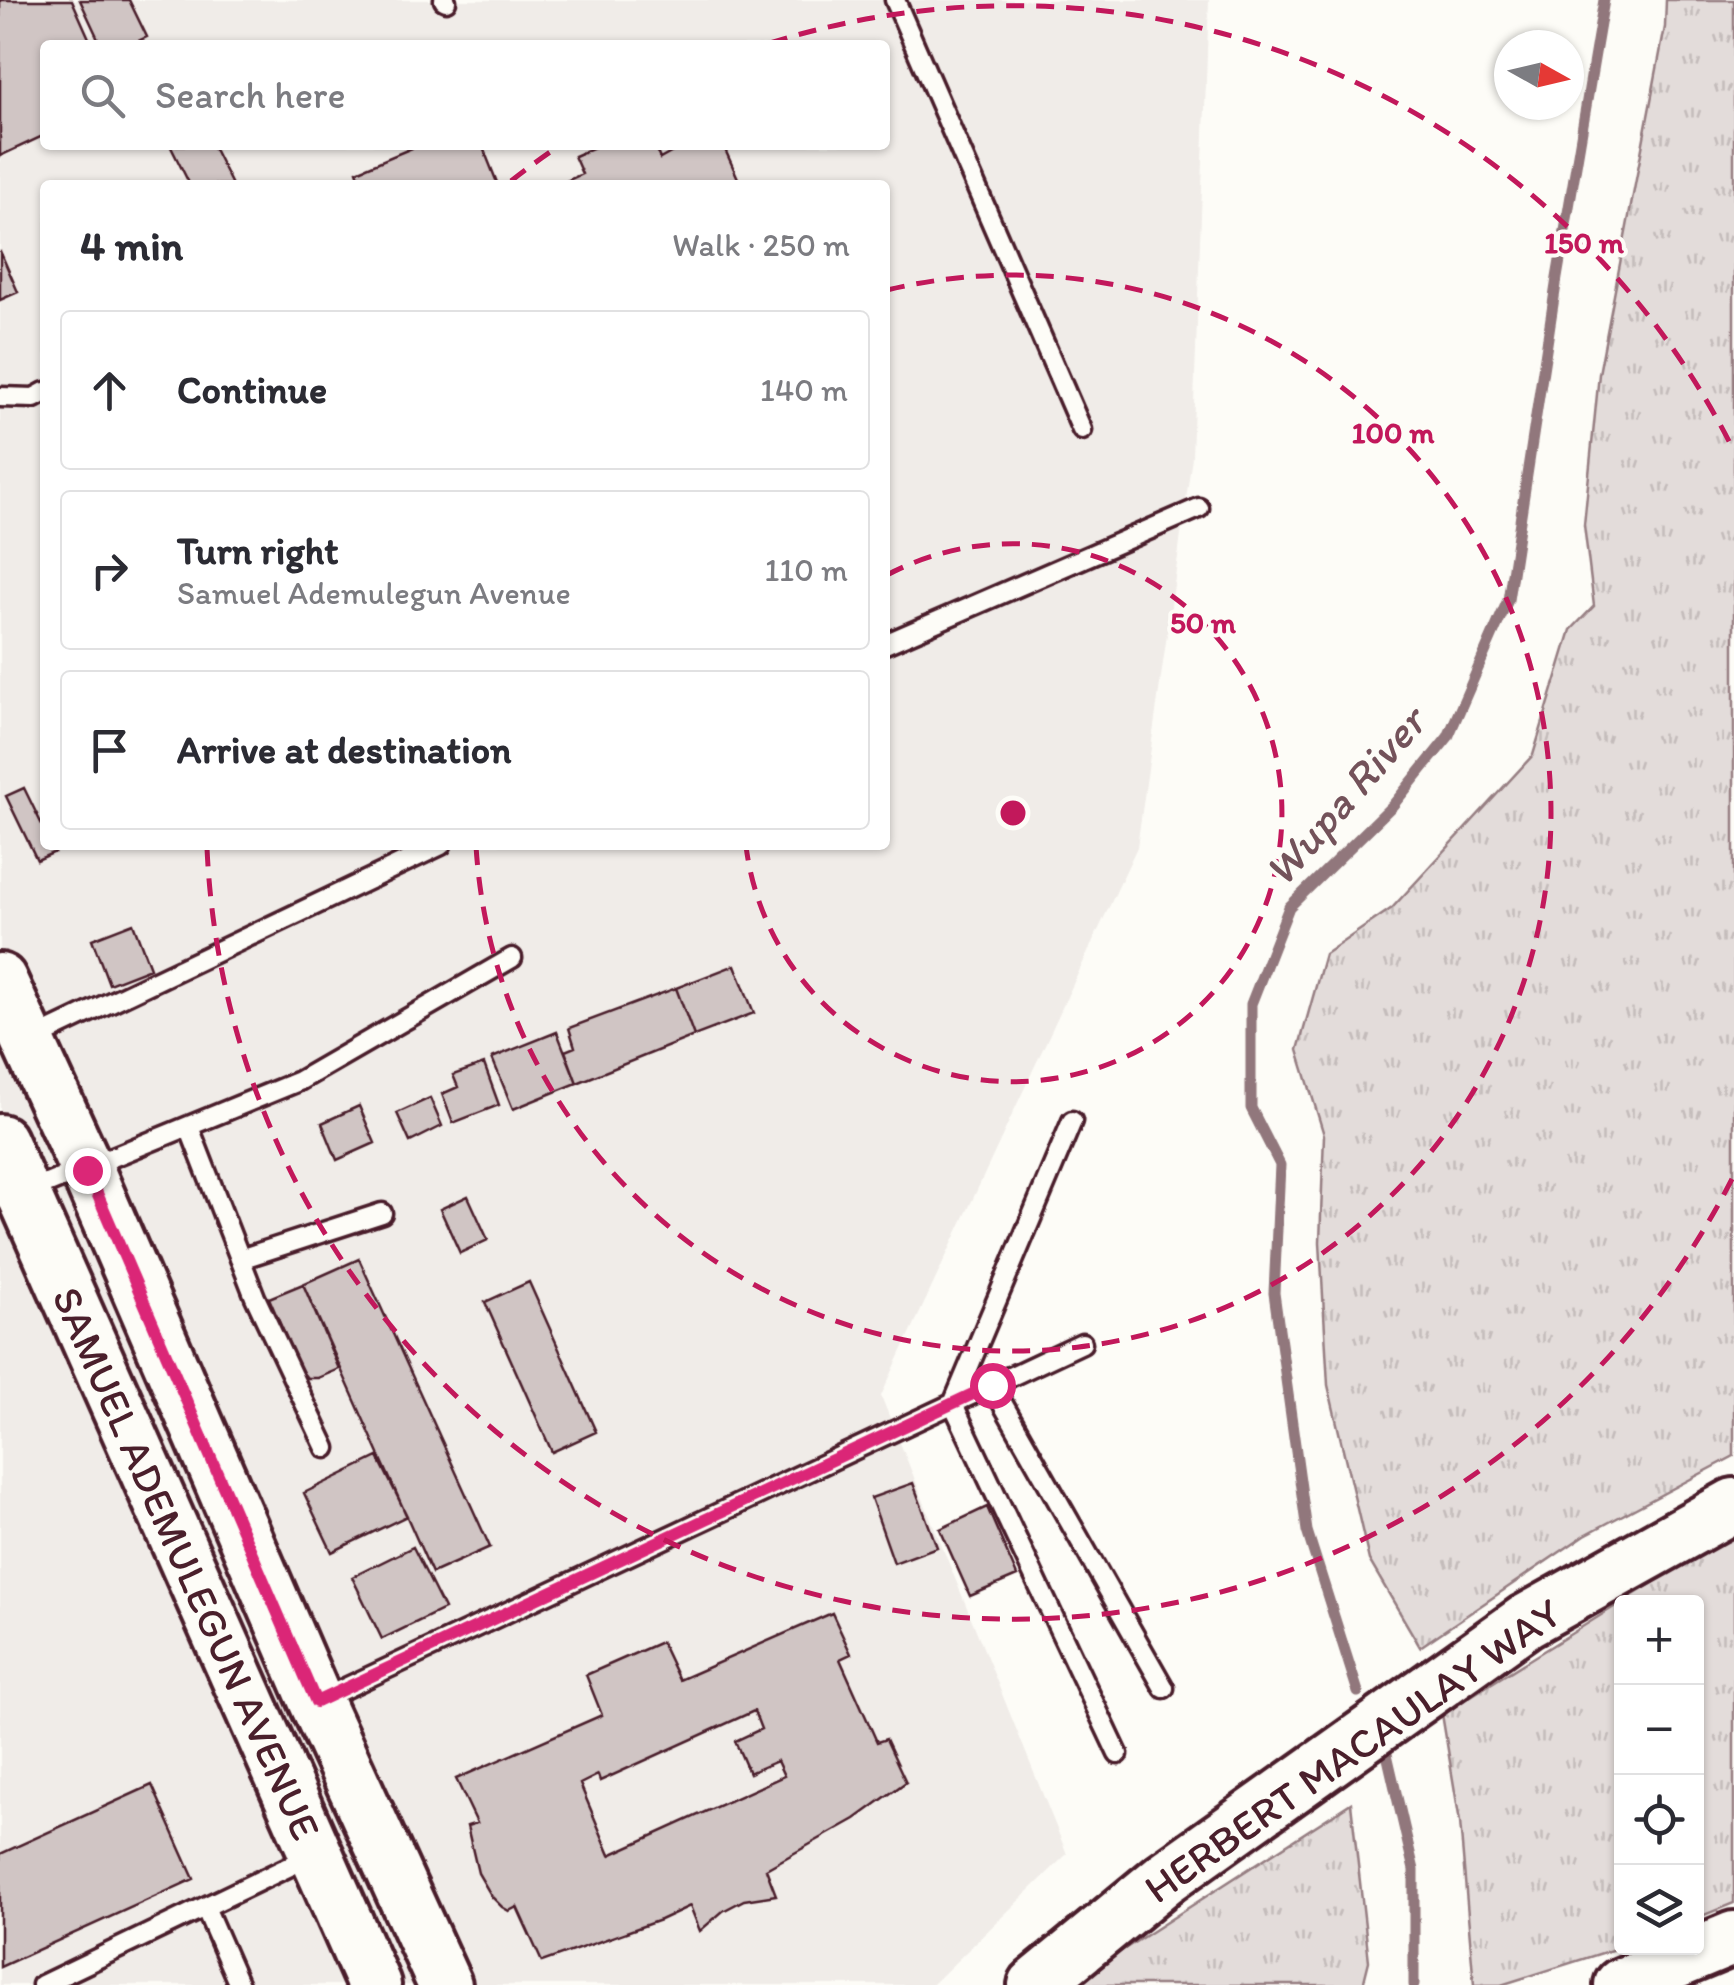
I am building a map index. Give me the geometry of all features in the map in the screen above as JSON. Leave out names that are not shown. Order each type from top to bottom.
[{"type":"main road","name":"SAMUEL ADEMULEGUN AVENUE","points":[[0,980],[87,1170],[316,1702],[445,1985]]},
{"type":"main road","name":"SAMUEL ADEMULEGUN AVENUE","points":[[0,1142],[374,1985]]},
{"type":"main road","name":"HERBERT MACAULAY WAY","points":[[1035,1985],[1165,1878],[1526,1621],[1734,1505]]},
{"type":"main road","points":[[1621,1985],[1734,1938]]},
{"type":"lane","points":[[894,0],[1082,430]]},
{"type":"lane","points":[[0,397],[40,395]]},
{"type":"lane","points":[[890,642],[1199,508]]},
{"type":"lane","points":[[28,1041],[430,850]]},
{"type":"lane","points":[[23,1193],[299,1080],[512,958]]},
{"type":"lane","points":[[1072,1121],[952,1404],[1118,1754]]},
{"type":"lane","points":[[190,1127],[240,1259],[326,1448]]},
{"type":"lane","points":[[240,1259],[382,1213]]},
{"type":"lane","points":[[316,1702],[1082,1343]]},
{"type":"lane","points":[[992,1385],[1164,1688]]},
{"type":"lane","points":[[42,1985],[67,1980],[316,1853]]},
{"type":"lane","points":[[205,1907],[239,1985]]},
{"type":"shaded area","points":[[0,0],[1209,0],[1192,457],[1137,847],[881,1396],[1067,1854],[932,1985],[0,1985]]},
{"type":"green space","points":[[1666,0],[1734,0],[1734,1456],[1585,1535],[1420,1647],[1369,1560],[1328,1385],[1320,1242],[1324,1135],[1298,1050],[1325,954],[1392,908],[1533,755],[1571,630],[1594,606],[1584,525],[1599,374],[1665,27]]},
{"type":"green space","points":[[1734,1536],[1734,1903],[1704,1915],[1704,1595],[1633,1595]]},
{"type":"green space","points":[[1614,1607],[1614,1949],[1501,1985],[1474,1985],[1460,1822],[1442,1714]]},
{"type":"green space","points":[[1351,1803],[1369,1961],[1363,1985],[1078,1985],[1109,1959]]},
{"type":"building","points":[[0,0],[72,0],[90,40],[40,40],[40,137],[0,156]]},
{"type":"building","points":[[80,0],[129,0],[147,37],[99,40]]},
{"type":"building","points":[[172,150],[214,150],[230,180],[188,180]]},
{"type":"building","points":[[407,150],[484,150],[496,180],[360,180],[357,171]]},
{"type":"building","points":[[588,150],[656,150],[660,159],[676,150],[725,150],[739,180],[569,180],[582,174],[574,156]]},
{"type":"building","points":[[0,251],[18,292],[0,300]]},
{"type":"building","points":[[24,788],[40,821],[40,850],[55,852],[37,860],[6,796]]},
{"type":"building","points":[[133,923],[150,968],[109,984],[92,939]]},
{"type":"building","points":[[735,965],[754,1013],[694,1036],[676,988]]},
{"type":"building","points":[[676,988],[694,1036],[577,1083],[565,1051],[575,1047],[569,1028]]},
{"type":"building","points":[[557,1032],[577,1083],[513,1109],[492,1058]]},
{"type":"building","points":[[484,1064],[499,1105],[453,1123],[442,1094],[458,1087],[453,1075]]},
{"type":"building","points":[[430,1098],[442,1126],[410,1142],[397,1113]]},
{"type":"building","points":[[359,1106],[375,1143],[337,1160],[322,1123]]},
{"type":"building","points":[[468,1196],[488,1240],[460,1253],[440,1209]]},
{"type":"building","points":[[359,1259],[490,1547],[432,1573],[303,1284]]},
{"type":"building","points":[[529,1282],[596,1432],[552,1452],[485,1302]]},
{"type":"building","points":[[303,1284],[339,1369],[318,1378],[307,1378],[299,1368],[269,1298]]},
{"type":"building","points":[[378,1457],[407,1516],[332,1552],[304,1493]]},
{"type":"building","points":[[913,1483],[937,1547],[894,1563],[871,1498]]},
{"type":"building","points":[[987,1507],[1017,1576],[970,1596],[940,1529]]},
{"type":"building","points":[[413,1547],[444,1609],[382,1639],[352,1577]]},
{"type":"building","points":[[832,1613],[851,1654],[840,1659],[877,1742],[886,1739],[906,1782],[855,1819],[766,1869],[776,1895],[744,1900],[723,1911],[700,1931],[690,1906],[542,1962],[517,1907],[509,1911],[502,1907],[478,1873],[467,1826],[477,1823],[456,1779],[602,1715],[586,1675],[661,1642],[679,1680]],"holes":[[[754,1711],[761,1729],[735,1741],[749,1773],[777,1761],[784,1776],[610,1855],[580,1784],[598,1775],[600,1781]]]},
{"type":"building","points":[[152,1785],[194,1879],[0,1967],[0,1854]]},
{"type":"waterway","name":"Wupa River","points":[[1358,1692],[1307,1531],[1274,1293],[1280,1165],[1251,1108],[1251,1004],[1289,907],[1393,805],[1448,737],[1508,600],[1604,0]]},
{"type":"waterway","name":"Wupa River","points":[[1387,1754],[1414,1870],[1414,1985]]},
{"type":"route","points":[[87,1170],[316,1702],[992,1385]]}]
